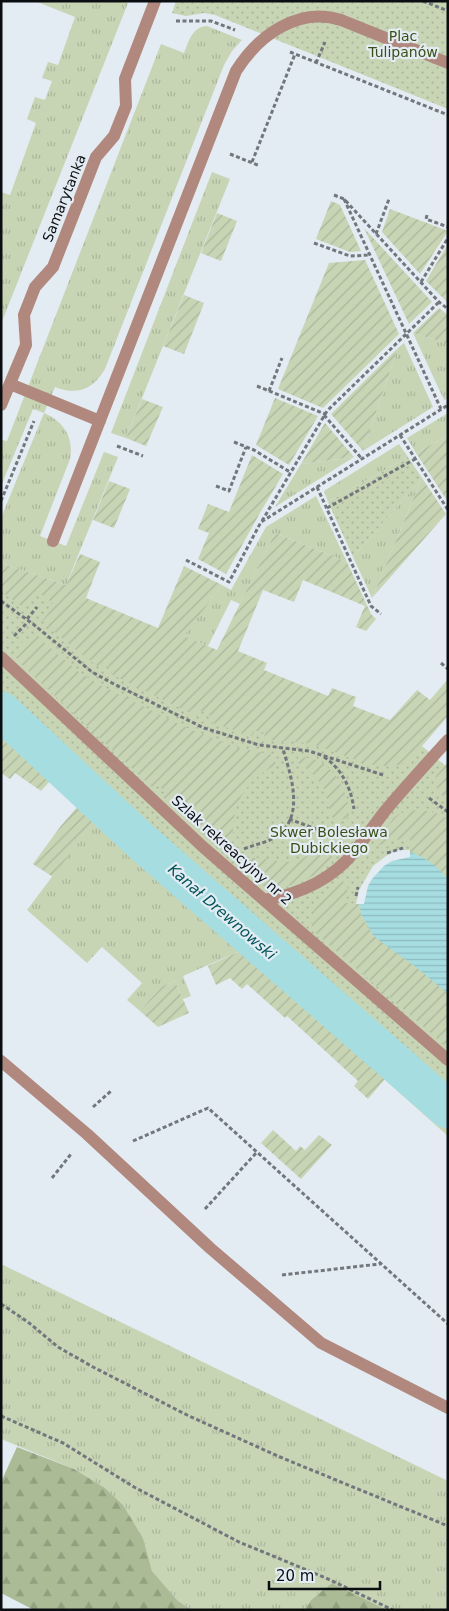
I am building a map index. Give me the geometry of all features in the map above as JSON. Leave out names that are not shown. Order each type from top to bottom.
[{"type":"street","name":"Samarytanka","points":[[1,405],[26,344],[24,315],[35,287],[53,267],[96,157],[114,136],[126,106],[125,79],[155,1]]},
{"type":"street","points":[[53,541],[236,71],[244,59],[271,32],[310,17],[326,17],[341,20],[448,63]]},
{"type":"street","points":[[10,384],[100,421]]},
{"type":"street","name":"Szlak rekreacyjny nr 2","points":[[1,657],[221,863],[448,1060]]},
{"type":"street","points":[[264,900],[298,891],[322,881],[339,867],[448,740]]},
{"type":"street","points":[[1,1061],[87,1134],[210,1248],[321,1342],[448,1408]]},
{"type":"path","points":[[424,1],[448,11]]},
{"type":"path","points":[[148,22],[211,21],[448,116]]},
{"type":"path","points":[[316,63],[326,39]]},
{"type":"path","points":[[252,162],[295,54]]},
{"type":"path","points":[[334,195],[344,198],[439,302],[448,309]]},
{"type":"path","points":[[344,198],[441,409]]},
{"type":"path","points":[[376,234],[389,199]]},
{"type":"path","points":[[427,215],[426,219],[448,227]]},
{"type":"path","points":[[421,282],[448,238]]},
{"type":"path","points":[[314,243],[350,256],[370,255]]},
{"type":"path","points":[[186,560],[228,582],[325,414],[439,302]]},
{"type":"path","points":[[269,391],[282,358]]},
{"type":"path","points":[[257,386],[325,414],[362,459]]},
{"type":"path","points":[[1,501],[44,398]]},
{"type":"path","points":[[262,522],[448,405]]},
{"type":"path","points":[[400,435],[448,510]]},
{"type":"path","points":[[234,442],[290,472]]},
{"type":"path","points":[[216,486],[228,491],[246,447]]},
{"type":"path","points":[[122,448],[143,456]]},
{"type":"path","points":[[327,508],[415,459]]},
{"type":"path","points":[[317,487],[371,606],[381,614]]},
{"type":"path","points":[[1,601],[27,619],[84,666],[112,684],[204,728],[246,742],[317,753],[408,785],[448,812]]},
{"type":"path","points":[[27,619],[36,607]]},
{"type":"path","points":[[441,663],[448,669]]},
{"type":"path","points":[[221,863],[240,850],[276,837],[283,831],[289,820],[294,803],[294,793],[291,774],[283,749]]},
{"type":"path","points":[[317,753],[335,765],[343,777],[349,790],[363,841]]},
{"type":"path","points":[[289,820],[363,841]]},
{"type":"path","points":[[92,1109],[111,1091]]},
{"type":"path","points":[[130,1143],[208,1108],[448,1324]]},
{"type":"path","points":[[52,1178],[73,1152]]},
{"type":"path","points":[[200,1214],[257,1152]]},
{"type":"path","points":[[278,1275],[380,1264]]},
{"type":"path","points":[[1,1304],[28,1322],[58,1347],[189,1416],[280,1457],[448,1526]]},
{"type":"path","points":[[1,1416],[63,1443],[134,1487],[239,1542],[326,1578],[393,1610]]},
{"type":"green space","points":[[35,1],[123,1],[128,3],[1,324],[1,192],[10,195],[36,123],[27,119],[35,97],[45,100],[52,81],[42,78],[48,62],[58,65],[75,17]]},
{"type":"green space","name":"Plac Tulipanów","points":[[176,1],[448,1],[448,109],[215,15],[204,13],[186,16],[172,13]]},
{"type":"green space","points":[[207,26],[242,40],[232,51],[224,65],[105,369],[95,382],[84,389],[71,391],[55,387],[44,413],[33,409],[1,486],[1,442],[2,440],[7,441],[161,44],[184,53],[194,32]]},
{"type":"green space","points":[[212,172],[230,179],[126,438],[111,433]]},
{"type":"green space","points":[[331,201],[340,205],[361,251],[350,252],[316,239]]},
{"type":"green space","points":[[390,209],[448,231],[420,274],[382,232]]},
{"type":"green space","points":[[217,213],[237,221],[221,261],[201,253]]},
{"type":"green space","points":[[364,228],[432,302],[409,324]]},
{"type":"green space","points":[[448,244],[448,303],[426,281]]},
{"type":"green space","points":[[365,260],[399,334],[323,408],[278,389],[329,263]]},
{"type":"green space","points":[[184,295],[204,303],[184,354],[163,346]]},
{"type":"green space","points":[[439,308],[448,315],[448,344],[413,333]]},
{"type":"green space","points":[[413,333],[448,344],[448,398],[444,400]]},
{"type":"green space","points":[[404,343],[433,407],[363,451],[398,348]]},
{"type":"green space","points":[[398,348],[363,451],[331,414]]},
{"type":"green space","points":[[275,398],[318,416],[289,465],[256,445]]},
{"type":"green space","points":[[142,399],[163,407],[146,446],[126,438]]},
{"type":"green space","points":[[44,413],[57,421],[66,431],[71,451],[70,459],[40,536],[66,546],[104,452],[118,457],[66,585],[1,563],[1,518]]},
{"type":"green space","points":[[448,413],[448,435],[416,453],[407,438]]},
{"type":"green space","points":[[325,423],[354,457],[301,464]]},
{"type":"green space","points":[[448,435],[448,502],[416,453]]},
{"type":"green space","points":[[399,444],[408,457],[328,502],[324,491]]},
{"type":"green space","points":[[252,455],[283,474],[226,574],[198,559],[209,533],[198,529],[208,504],[229,512]]},
{"type":"green space","points":[[354,457],[275,507],[301,464]]},
{"type":"green space","points":[[408,457],[422,478],[353,557],[328,502]]},
{"type":"green space","points":[[422,478],[372,598],[353,557]]},
{"type":"green space","points":[[422,478],[446,514],[372,598]]},
{"type":"green space","points":[[109,481],[130,489],[114,528],[93,520]]},
{"type":"green space","points":[[316,496],[347,562],[275,533],[240,604],[231,600],[208,646],[183,636],[222,585],[231,590],[266,527]]},
{"type":"green space","points":[[275,533],[347,562],[371,614],[376,619],[366,631],[356,627],[365,606],[303,580],[294,602],[263,590],[238,651],[267,663],[264,670],[328,696],[332,688],[356,697],[353,706],[390,720],[417,690],[430,700],[448,679],[448,716],[410,760],[398,765],[373,765],[322,747],[299,742],[264,739],[265,733],[253,730],[252,736],[210,722],[211,716],[199,710],[196,716],[111,674],[114,669],[103,663],[100,668],[81,654],[42,621],[55,605],[37,591],[24,608],[1,591],[1,563],[66,585],[80,554],[100,562],[86,598],[158,628],[184,566],[222,585],[184,636],[217,650]]},
{"type":"green space","name":"Skwer Bolesława Dubickiego","points":[[1,563],[68,609],[403,730],[448,768],[448,1101],[144,836],[1,702]]},
{"type":"green space","points":[[32,637],[40,639],[79,672],[100,685],[185,727],[235,747],[273,755],[276,765],[255,779],[241,796],[234,817],[233,842],[221,851],[163,797],[167,794],[158,785],[154,789],[17,660],[20,646],[25,640]]},
{"type":"green space","points":[[1,668],[448,1071],[448,1136],[240,951],[183,976],[191,996],[183,999],[175,981],[162,986],[140,1011],[127,1000],[142,983],[102,947],[87,963],[27,910],[94,821],[5,741],[1,746]]},
{"type":"green space","points":[[5,741],[50,781],[41,791],[15,773],[10,779],[1,773],[1,746]]},
{"type":"green space","points":[[298,756],[318,761],[327,766],[332,772],[346,795],[349,811],[348,818],[339,820],[329,816],[328,799],[322,785],[312,773],[298,763]]},
{"type":"green space","points":[[448,762],[448,804],[434,784],[436,776]]},
{"type":"green space","points":[[78,806],[94,821],[53,877],[33,864]]},
{"type":"green space","points":[[422,810],[436,813],[448,819],[448,880],[431,863],[410,852],[410,839],[390,840],[376,847],[397,815],[403,812]]},
{"type":"green space","points":[[319,846],[330,852],[332,859],[316,874],[288,886],[265,887],[254,880],[238,865],[256,858],[285,862],[296,861],[307,856]]},
{"type":"green space","points":[[341,882],[348,883],[346,903],[359,904],[361,915],[372,933],[428,976],[448,994],[448,1048],[311,929],[312,917],[319,901],[331,888]]},
{"type":"green space","points":[[240,951],[385,1079],[368,1099],[354,1086],[358,1081],[287,1016],[285,1018],[247,984],[242,989],[230,978],[216,985],[208,966]]},
{"type":"green space","points":[[175,981],[189,1013],[158,1027],[140,1011],[162,986]]},
{"type":"green space","points":[[273,1130],[296,1151],[300,1146],[305,1150],[319,1135],[332,1145],[301,1179],[261,1143]]},
{"type":"green space","points":[[1,1264],[448,1481],[448,1610],[387,1610],[332,1583],[311,1600],[305,1610],[192,1610],[178,1601],[152,1571],[143,1538],[123,1505],[105,1488],[74,1469],[1,1439]]},
{"type":"green space","points":[[17,1447],[74,1469],[105,1488],[123,1505],[143,1538],[152,1571],[178,1601],[192,1610],[34,1610],[1,1593],[1,1482]]},
{"type":"green space","points":[[332,1583],[387,1610],[305,1610],[311,1600]]},
{"type":"water","points":[[410,852],[431,863],[448,880],[448,994],[373,935],[361,914],[359,898],[383,861]]},
{"type":"pier","points":[[398,850],[410,850],[410,857],[392,861],[384,866],[368,886],[364,904],[356,904],[359,890],[373,866],[390,853]]},
{"type":"waterway","name":"Kanał Drewnowski","points":[[1,711],[143,843],[448,1109]]}]
